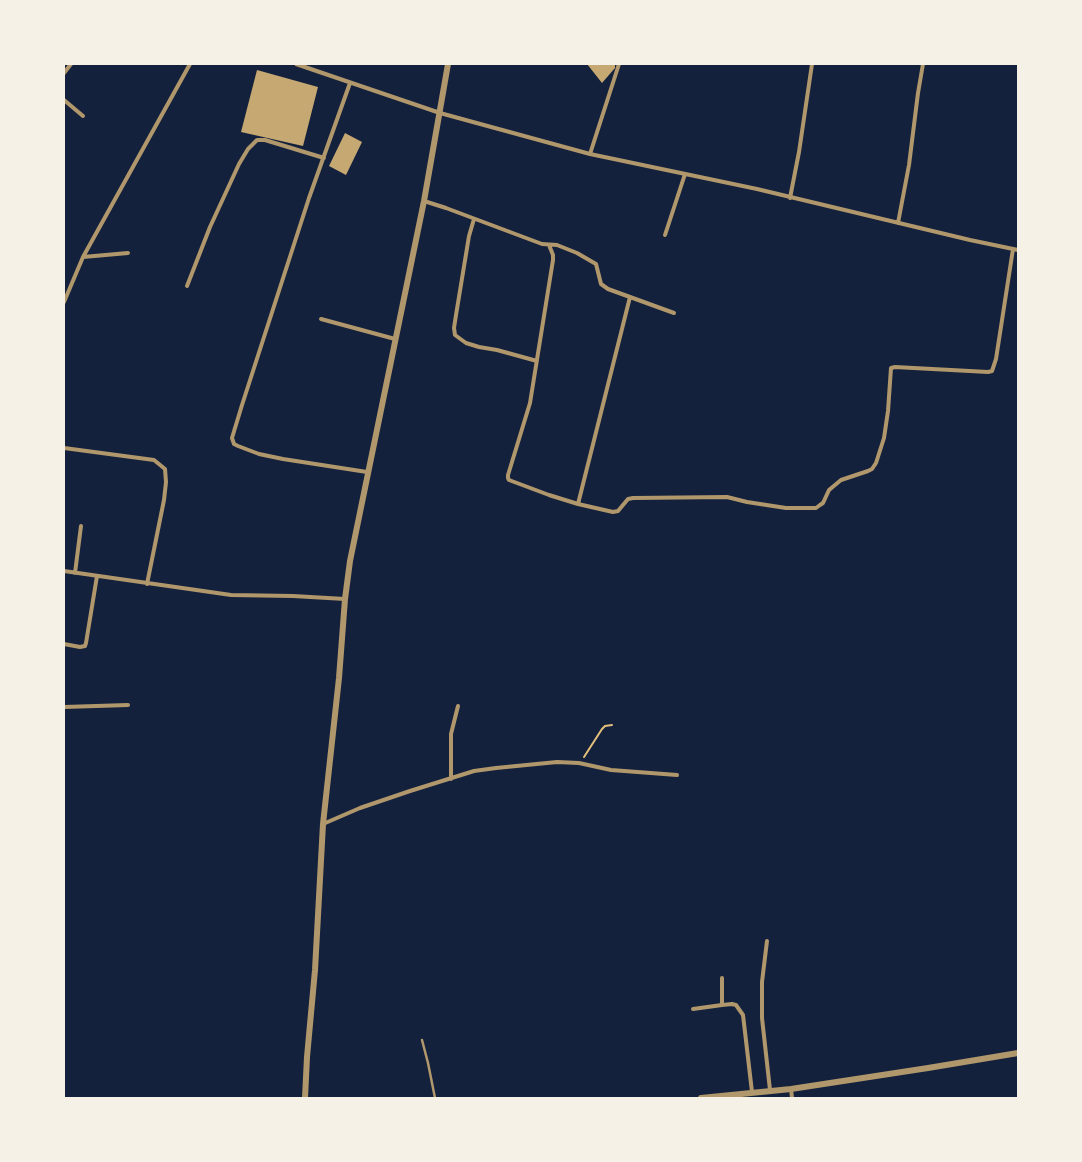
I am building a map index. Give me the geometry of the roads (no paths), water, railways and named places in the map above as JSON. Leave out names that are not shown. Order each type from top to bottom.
[{"type":"street","points":[[64,73],[71,64]]},
{"type":"street","points":[[64,302],[83,257],[190,64]]},
{"type":"street","points":[[296,64],[440,113],[590,154],[685,174],[1016,250],[996,359],[992,371],[988,372],[895,366],[891,368],[888,411],[884,438],[878,458],[872,469],[841,480],[833,486],[820,506],[816,508],[786,508],[747,502],[727,497],[633,498],[628,499],[618,511],[613,512],[578,504],[509,480],[508,478],[529,406],[537,361],[553,260],[553,255],[549,245]]},
{"type":"street","points":[[310,69],[312,64]]},
{"type":"street","points":[[305,1098],[315,970],[323,824],[350,561],[367,472],[424,201],[448,64]]},
{"type":"street","points":[[590,154],[619,64]]},
{"type":"street","points":[[790,198],[799,152],[812,64]]},
{"type":"street","points":[[898,223],[909,165],[923,64]]},
{"type":"street","points":[[350,83],[242,405],[232,440],[234,444],[245,450],[283,460],[367,472]]},
{"type":"street","points":[[64,100],[83,116]]},
{"type":"street","points":[[187,286],[210,227],[236,171],[248,149],[257,140],[265,140],[324,158]]},
{"type":"street","points":[[665,235],[685,174]]},
{"type":"street","points":[[424,201],[542,244],[557,245],[569,249],[593,261],[597,266],[601,284],[608,289],[674,313]]},
{"type":"street","points":[[474,219],[468,236],[454,328],[455,335],[466,343],[537,361]]},
{"type":"street","points":[[83,257],[128,252]]},
{"type":"street","points":[[578,504],[630,297]]},
{"type":"street","points":[[321,319],[396,339]]},
{"type":"street","points":[[64,448],[154,460],[165,469],[166,482],[164,500],[147,584]]},
{"type":"street","points":[[75,573],[81,526]]},
{"type":"street","points":[[64,571],[231,595],[345,599]]},
{"type":"street","points":[[64,644],[80,647],[85,646],[97,576]]},
{"type":"street","points":[[64,707],[128,705]]},
{"type":"street","points":[[451,779],[451,734],[458,706]]},
{"type":"street","points":[[323,824],[393,796],[474,772],[496,768],[557,762],[578,763],[611,770],[677,775]]},
{"type":"street","points":[[767,942],[762,982],[762,1018],[770,1090]]},
{"type":"street","points":[[722,978],[722,1006]]},
{"type":"street","points":[[693,1009],[732,1004],[736,1005],[743,1015],[752,1092]]},
{"type":"street","points":[[701,1098],[791,1089],[1018,1053]]},
{"type":"street","points":[[791,1089],[792,1098]]},
{"type":"lane","points":[[422,1040],[435,1098]]}]
